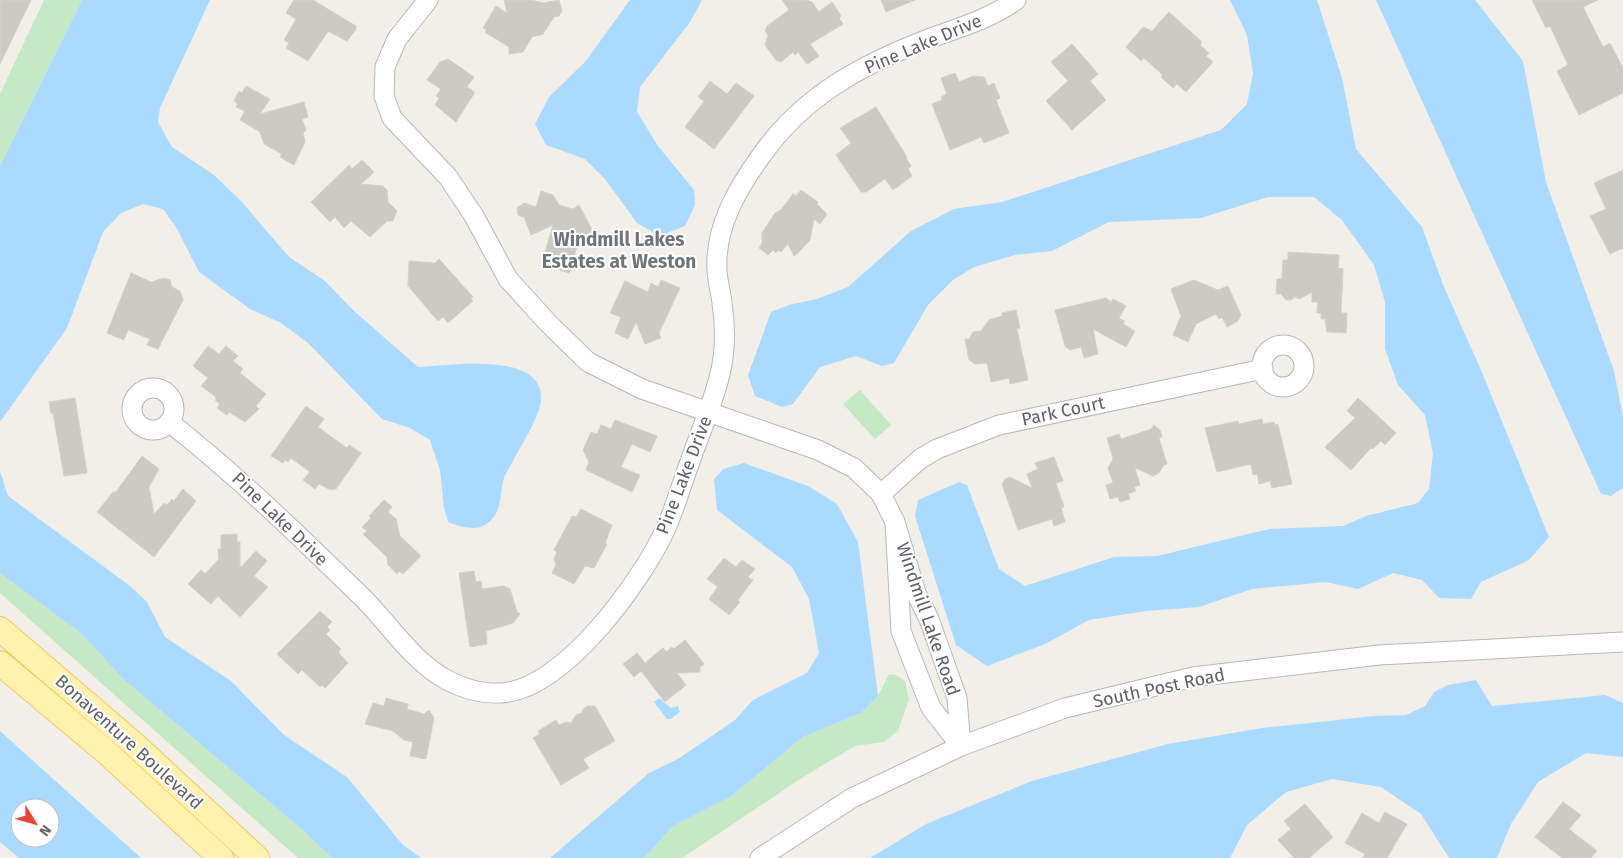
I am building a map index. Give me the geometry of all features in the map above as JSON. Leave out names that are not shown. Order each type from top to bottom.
[{"type":"main road","name":"Bonaventure Boulevard","points":[[0,629],[126,738],[257,858]]},
{"type":"main road","name":"Bonaventure Boulevard","points":[[0,662],[105,751],[221,858]]},
{"type":"street","name":"Windmill Lake Road","points":[[428,0],[396,39],[385,67],[384,96],[392,118],[448,178],[474,216],[508,278],[548,323],[588,362],[642,389],[818,450],[854,468],[881,494],[895,522],[916,593],[929,619],[957,698],[961,746]]},
{"type":"street","name":"Pine Lake Drive","points":[[169,422],[219,461],[366,601],[426,666],[462,688],[500,693],[533,683],[551,672],[593,636],[628,591],[666,529],[720,378],[727,342],[717,272],[719,231],[746,178],[760,156],[777,134],[819,94],[892,53],[988,17],[1016,0]]},
{"type":"street","name":"Park Court","points":[[881,494],[920,459],[937,449],[999,425],[1262,370]]},
{"type":"street","name":"Windmill Lake Road","points":[[895,522],[901,631],[931,708],[961,746]]},
{"type":"street","name":"South Post Road","points":[[760,858],[852,798],[961,746],[1065,708],[1193,678],[1379,654],[1623,642]]},
{"type":"green space","points":[[44,0],[82,0],[0,166],[0,94]]},
{"type":"green space","points":[[860,390],[891,425],[875,439],[843,404]]},
{"type":"green space","points":[[0,573],[82,634],[123,679],[304,831],[332,858],[298,858],[0,593]]},
{"type":"green space","points":[[889,674],[896,675],[905,681],[909,699],[898,731],[884,742],[855,746],[803,777],[682,858],[644,858],[673,826],[730,797],[803,737],[861,713],[878,696]]},
{"type":"water","points":[[82,0],[210,0],[160,108],[158,122],[172,147],[214,175],[241,201],[289,257],[325,281],[354,311],[418,367],[489,364],[525,372],[536,381],[541,395],[539,411],[505,476],[498,508],[488,523],[474,528],[448,522],[444,508],[440,470],[430,440],[410,428],[382,419],[308,343],[281,323],[250,309],[199,272],[176,227],[163,209],[143,204],[121,213],[103,232],[67,328],[0,422],[0,166]]},
{"type":"water","points":[[630,0],[702,0],[690,22],[640,87],[637,112],[658,146],[694,190],[695,205],[685,226],[659,236],[637,223],[605,179],[585,159],[546,145],[535,124],[549,97],[585,62]]},
{"type":"water","points":[[1230,0],[1317,0],[1342,78],[1356,149],[1422,227],[1444,287],[1481,370],[1549,537],[1529,560],[1481,582],[1471,599],[1439,598],[1422,580],[1393,573],[1358,589],[1326,582],[1252,589],[1199,607],[1146,611],[1089,620],[1045,644],[987,666],[956,645],[915,516],[918,500],[959,482],[967,485],[999,569],[1025,586],[1114,557],[1157,556],[1269,529],[1343,526],[1366,516],[1418,503],[1429,489],[1433,453],[1425,415],[1398,385],[1385,349],[1385,302],[1374,265],[1342,220],[1314,197],[1268,197],[1201,218],[1109,222],[1052,251],[1015,255],[974,267],[953,280],[928,305],[894,363],[882,366],[856,356],[820,367],[793,404],[782,407],[755,396],[748,375],[771,312],[789,305],[817,299],[848,287],[911,231],[954,209],[1002,202],[1221,130],[1247,104],[1253,73],[1247,35]]},
{"type":"water","points":[[1376,0],[1475,0],[1523,61],[1546,182],[1614,371],[1623,417],[1623,488],[1611,496],[1601,494]]},
{"type":"water","points":[[744,463],[808,486],[837,504],[858,542],[878,696],[861,713],[803,737],[730,797],[673,826],[644,858],[550,858],[649,773],[678,759],[735,720],[753,700],[807,673],[819,653],[809,599],[792,567],[717,510],[714,479],[723,469]]},
{"type":"water","points":[[0,471],[8,496],[130,586],[147,602],[165,637],[231,681],[284,735],[347,777],[402,844],[421,858],[332,858],[304,831],[123,679],[82,634],[0,573]]},
{"type":"water","points":[[1476,680],[1492,706],[1605,695],[1623,703],[1623,757],[1586,753],[1538,782],[1511,824],[1497,858],[1449,858],[1421,814],[1381,787],[1332,779],[1286,792],[1247,825],[1230,858],[870,858],[926,824],[1032,781],[1168,744],[1262,728],[1374,716],[1406,715],[1425,706],[1434,692],[1448,685]]},
{"type":"water","points":[[659,698],[671,708],[678,706],[680,712],[671,719],[667,719],[654,702]]},
{"type":"water","points":[[0,731],[141,858],[19,858],[0,842]]},
{"type":"building","points":[[0,0],[31,0],[0,64]]},
{"type":"building","points":[[294,0],[313,0],[356,26],[356,29],[347,41],[328,31],[308,61],[286,48],[289,43],[284,40],[296,19],[286,13]]},
{"type":"building","points":[[504,0],[532,0],[543,3],[559,0],[562,11],[559,16],[554,17],[543,34],[532,37],[523,52],[509,54],[509,47],[485,32],[487,30],[483,28],[496,6],[507,13]]},
{"type":"building","points":[[782,0],[806,0],[812,2],[819,12],[832,2],[841,16],[839,18],[843,24],[810,44],[819,56],[807,64],[798,52],[795,55],[793,52],[781,62],[776,60],[765,45],[768,35],[765,31],[767,26],[789,10]]},
{"type":"building","points":[[881,0],[915,0],[886,12]]},
{"type":"building","points":[[1532,0],[1598,0],[1583,7],[1603,47],[1610,43],[1623,68],[1623,93],[1579,115],[1557,71],[1568,65],[1550,26],[1546,28]]},
{"type":"building","points":[[1169,12],[1202,42],[1200,45],[1209,53],[1206,56],[1213,62],[1186,92],[1177,84],[1173,88],[1161,77],[1163,75],[1144,58],[1141,61],[1126,47],[1143,27],[1152,31]]},
{"type":"building","points":[[1072,44],[1098,74],[1090,81],[1106,100],[1072,130],[1046,101],[1068,81],[1051,62]]},
{"type":"building","points":[[448,59],[474,77],[467,87],[475,92],[456,122],[435,105],[439,98],[436,96],[441,89],[427,80],[440,62]]},
{"type":"building","points":[[955,73],[959,82],[973,76],[984,77],[988,86],[994,83],[1000,98],[996,100],[1009,133],[984,143],[981,137],[950,150],[932,104],[942,100],[941,97],[947,94],[941,78]]},
{"type":"building","points":[[710,81],[727,94],[736,83],[754,96],[714,149],[685,127],[704,101],[698,97]]},
{"type":"building","points":[[246,86],[270,99],[260,114],[304,102],[308,117],[302,119],[306,130],[303,133],[305,142],[294,165],[280,157],[282,154],[264,144],[260,132],[240,120],[245,111],[236,107],[238,104],[234,101],[239,91],[242,93]]},
{"type":"building","points":[[876,107],[907,157],[911,166],[908,169],[912,176],[893,190],[885,179],[866,192],[861,192],[836,155],[851,143],[840,128]]},
{"type":"building","points":[[362,160],[374,172],[361,184],[383,186],[387,190],[388,202],[397,211],[393,221],[387,221],[370,237],[351,221],[344,228],[335,217],[330,222],[311,202],[349,165],[352,169]]},
{"type":"building","points":[[1623,170],[1623,248],[1610,254],[1590,216],[1606,209],[1594,183]]},
{"type":"building","points":[[801,190],[818,202],[817,204],[827,214],[820,224],[814,219],[810,240],[794,256],[788,244],[781,252],[778,250],[776,253],[773,250],[768,255],[759,248],[762,243],[762,233],[775,213],[781,210],[793,194],[796,196]]},
{"type":"building","points":[[541,191],[553,195],[559,205],[573,209],[579,205],[594,233],[578,243],[569,273],[553,268],[556,259],[547,257],[545,252],[553,225],[531,235],[524,217],[518,215],[517,208],[524,203],[536,207]]},
{"type":"building","points":[[1288,252],[1339,255],[1338,268],[1343,269],[1341,313],[1347,313],[1346,333],[1327,332],[1325,319],[1321,319],[1321,313],[1317,313],[1318,302],[1312,302],[1312,292],[1300,299],[1294,297],[1291,300],[1286,300],[1281,294],[1276,294],[1277,279],[1282,279],[1283,260],[1288,260]]},
{"type":"building","points":[[439,259],[473,297],[471,299],[473,301],[448,323],[443,317],[438,321],[408,286],[409,261],[435,263]]},
{"type":"building","points":[[131,273],[151,282],[164,278],[170,280],[172,287],[180,291],[183,300],[158,349],[147,345],[150,339],[128,330],[124,340],[107,333]]},
{"type":"building","points":[[661,280],[680,288],[659,333],[661,338],[645,344],[636,322],[628,339],[615,333],[621,317],[610,313],[625,281],[648,292],[651,283],[658,287]]},
{"type":"building","points":[[1194,280],[1218,290],[1228,286],[1241,315],[1238,321],[1227,327],[1222,317],[1219,319],[1216,314],[1196,324],[1188,342],[1173,335],[1181,316],[1171,289]]},
{"type":"building","points":[[1106,298],[1111,302],[1113,299],[1126,306],[1119,318],[1125,321],[1123,324],[1135,331],[1126,347],[1093,329],[1098,354],[1084,358],[1081,347],[1070,350],[1065,346],[1055,310]]},
{"type":"building","points":[[1016,310],[1020,328],[1017,329],[1028,380],[1010,384],[1009,378],[991,382],[987,363],[975,364],[969,360],[965,339],[969,339],[973,332],[981,331],[989,320],[1002,316],[1002,313]]},
{"type":"building","points":[[208,346],[219,354],[226,346],[238,356],[233,361],[243,369],[240,373],[266,394],[256,406],[259,409],[245,422],[229,412],[227,415],[217,408],[220,404],[215,400],[216,397],[201,386],[208,378],[193,366]]},
{"type":"building","points":[[75,398],[87,473],[64,476],[53,413],[51,413],[49,402]]},
{"type":"building","points":[[1358,398],[1396,433],[1385,445],[1381,441],[1373,449],[1371,448],[1351,470],[1325,447],[1355,418],[1347,411]]},
{"type":"building","points":[[306,406],[324,419],[318,427],[347,448],[349,445],[361,453],[336,489],[331,490],[319,484],[315,489],[303,480],[310,472],[291,458],[288,462],[285,460],[283,463],[271,456]]},
{"type":"building","points":[[1262,419],[1263,424],[1274,422],[1275,425],[1278,424],[1292,484],[1272,488],[1270,481],[1259,484],[1257,474],[1253,475],[1251,464],[1217,472],[1205,428],[1238,421],[1239,424]]},
{"type":"building","points":[[615,420],[657,436],[650,452],[632,444],[621,467],[640,475],[632,492],[586,470],[589,462],[583,450],[591,432],[597,434],[601,425],[611,429]]},
{"type":"building","points":[[1154,425],[1160,430],[1162,437],[1159,438],[1167,464],[1164,465],[1159,473],[1153,476],[1135,468],[1140,485],[1134,487],[1136,491],[1128,494],[1130,499],[1120,502],[1118,497],[1110,499],[1106,485],[1113,483],[1108,468],[1113,459],[1107,438],[1119,434],[1121,439],[1151,429]]},
{"type":"building","points":[[142,456],[159,469],[149,487],[154,514],[164,503],[167,505],[172,499],[174,501],[183,489],[196,501],[154,557],[97,512],[113,492],[116,492]]},
{"type":"building","points":[[1054,457],[1063,481],[1056,483],[1064,507],[1061,507],[1065,522],[1054,526],[1052,519],[1018,530],[1002,484],[1005,479],[1010,477],[1032,488],[1027,474],[1038,469],[1035,463]]},
{"type":"building","points":[[384,500],[392,507],[388,512],[396,519],[400,536],[421,556],[403,574],[399,571],[397,574],[388,565],[387,557],[363,534],[367,531],[362,527],[371,518],[369,516]]},
{"type":"building","points":[[581,509],[612,525],[605,543],[607,544],[594,568],[585,566],[574,584],[552,573],[556,565],[554,559],[557,552],[554,550],[572,516],[576,517]]},
{"type":"building","points":[[237,534],[237,542],[240,542],[240,568],[256,551],[267,561],[254,576],[268,587],[240,617],[218,596],[211,604],[188,584],[201,570],[205,574],[219,559],[218,549],[221,549],[221,535]]},
{"type":"building","points":[[724,558],[736,567],[742,560],[755,569],[748,577],[753,580],[738,600],[740,602],[729,615],[709,599],[718,587],[707,579]]},
{"type":"building","points":[[474,571],[476,582],[481,581],[482,589],[504,586],[510,589],[517,612],[520,614],[513,623],[486,631],[487,644],[470,647],[459,573]]},
{"type":"building","points":[[320,611],[332,622],[327,627],[330,630],[326,634],[341,649],[338,652],[348,663],[325,688],[322,685],[320,687],[302,670],[298,674],[277,654]]},
{"type":"building","points":[[685,640],[704,664],[700,667],[700,672],[677,673],[686,685],[665,702],[641,671],[634,677],[623,664],[637,653],[645,663],[663,648],[666,652],[672,647],[674,649]]},
{"type":"building","points":[[386,698],[408,704],[407,709],[424,714],[429,710],[434,718],[426,759],[410,756],[413,742],[404,740],[393,731],[365,724],[373,703],[384,706]]},
{"type":"building","points":[[588,706],[595,706],[615,741],[583,759],[589,768],[561,785],[533,738],[540,734],[538,731],[556,720],[559,725],[566,722],[571,723],[576,715],[582,713],[583,709]]},
{"type":"building","points":[[1563,802],[1581,815],[1569,829],[1597,851],[1591,858],[1562,858],[1535,837]]},
{"type":"building","points":[[1305,804],[1333,837],[1309,858],[1294,858],[1278,840],[1291,829],[1284,821]]},
{"type":"building","points":[[1385,812],[1407,824],[1387,858],[1363,858],[1365,854],[1345,843],[1362,813],[1379,823]]},
{"type":"district","name":"Windmill Lakes Estates at Weston","points":[[619,250]]}]
